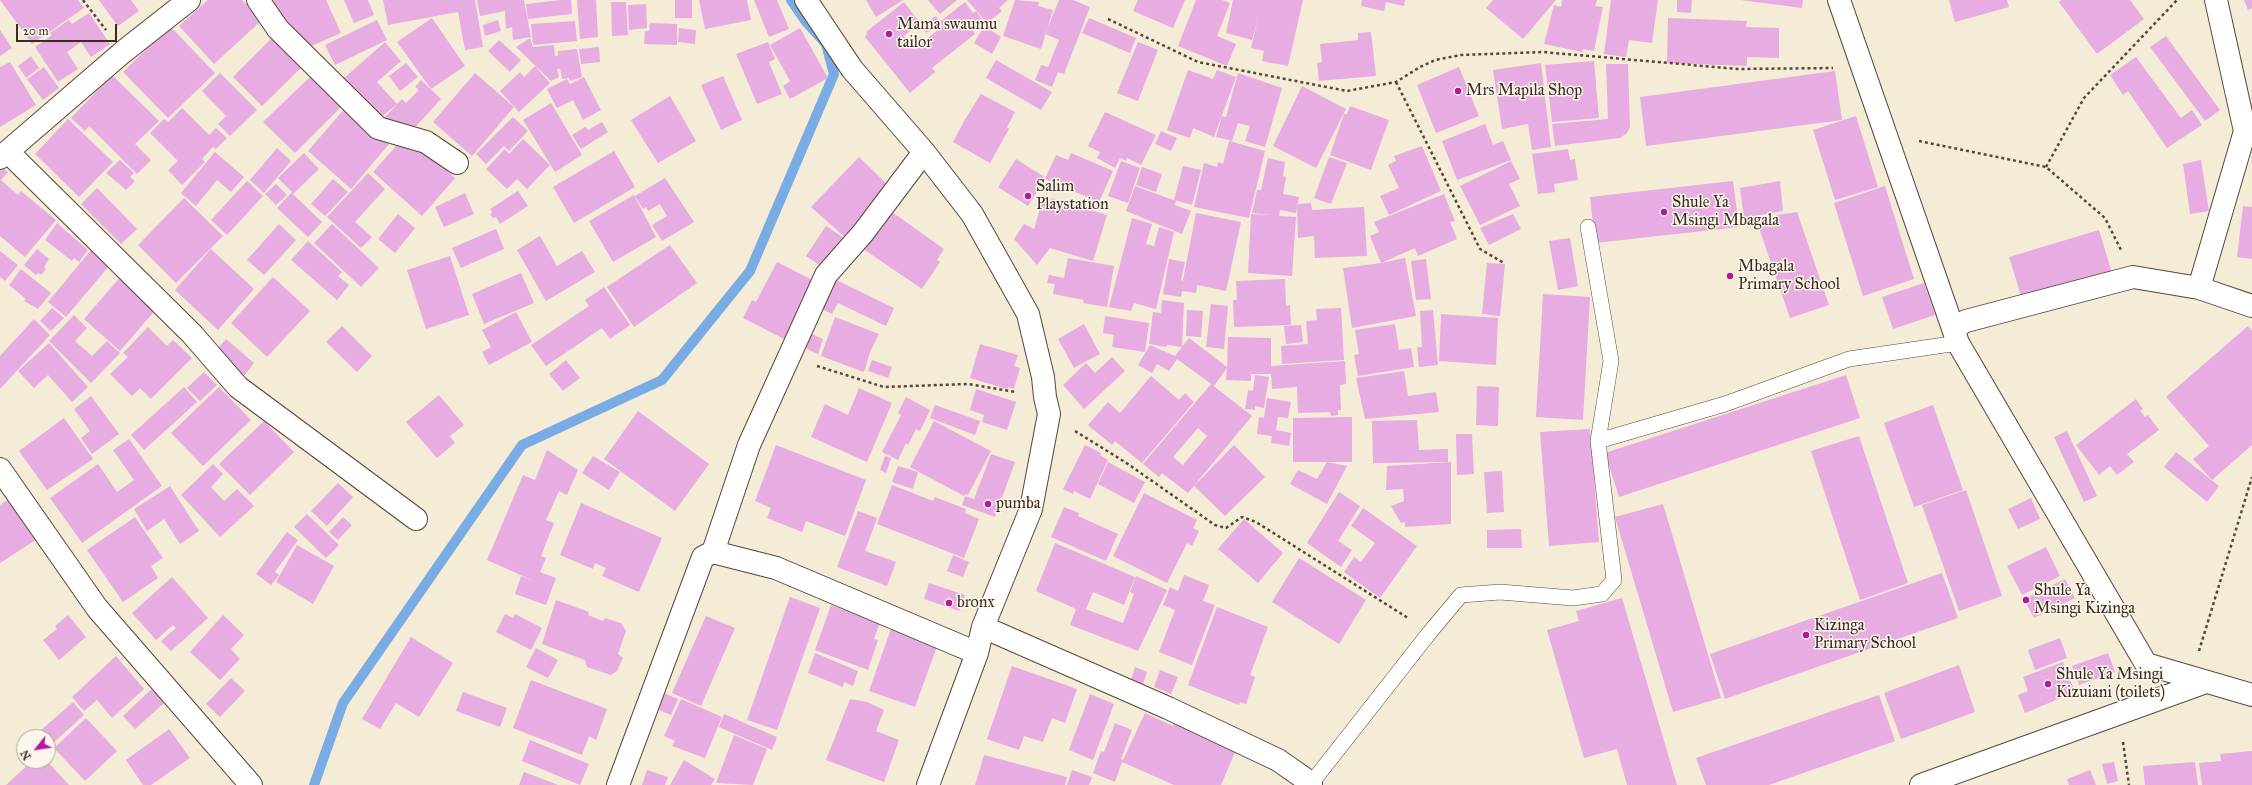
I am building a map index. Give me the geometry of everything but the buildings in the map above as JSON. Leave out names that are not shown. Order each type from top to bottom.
[{"type":"street","points":[[189,0],[123,52],[4,155],[192,334],[238,387],[416,519]]},
{"type":"street","points":[[258,0],[278,29],[378,128],[426,142],[457,163]]},
{"type":"street","points":[[806,0],[852,69],[924,152],[972,214],[1028,314],[1044,377],[1047,406],[1031,509],[983,627],[977,653],[928,785]]},
{"type":"street","points":[[1839,0],[1861,67],[1956,335],[2146,664],[2252,694]]},
{"type":"street","points":[[2199,288],[2245,131],[2216,0]]},
{"type":"street","points":[[713,552],[749,445],[787,357],[826,275],[863,233],[924,152]]},
{"type":"street","points":[[1956,335],[1966,321],[2134,277],[2199,288],[2252,306]]},
{"type":"street","points":[[0,469],[97,608],[251,785]]},
{"type":"street","points":[[618,785],[703,557],[713,552],[776,568],[977,653]]},
{"type":"street","points":[[983,627],[1168,708],[1271,757],[1310,784]]},
{"type":"street","points":[[1921,785],[1965,777],[2199,680]]},
{"type":"lane","points":[[1310,784],[1461,595],[1500,592],[1573,598],[1602,594],[1614,580],[1598,441],[1611,360],[1588,227]]},
{"type":"lane","points":[[1598,441],[1725,404],[1849,359],[1956,335]]},
{"type":"path","points":[[83,0],[123,52]]},
{"type":"path","points":[[2046,167],[2084,98],[2177,0]]},
{"type":"path","points":[[1108,19],[1198,62],[1346,91],[1396,82],[1420,67],[1436,60],[1461,55],[1543,52],[1738,69],[1861,67]]},
{"type":"path","points":[[1396,82],[1480,249],[1504,263]]},
{"type":"path","points":[[1886,135],[2046,167],[2104,218],[2134,277]]},
{"type":"path","points":[[787,357],[884,387],[968,384],[1047,406],[1215,525],[1221,528],[1226,528],[1242,517],[1256,522],[1430,632]]},
{"type":"path","points":[[2199,680],[2252,477]]},
{"type":"path","points":[[2120,714],[2129,785]]},
{"type":"waterway","points":[[314,785],[343,703],[522,445],[662,380],[750,271],[834,74],[826,44],[806,22],[791,0]]},
{"type":"place","name":"Mama swaumu tailor","points":[[889,34]]},
{"type":"place","name":"Mrs Mapila Shop","points":[[1458,91]]},
{"type":"place","name":"Salim Playstation","points":[[1028,196]]},
{"type":"place","name":"Shule Ya Msingi Mbagala","points":[[1664,212]]},
{"type":"place","name":"Mbagala Primary School","points":[[1730,276]]},
{"type":"place","name":"pumba","points":[[988,504]]},
{"type":"place","name":"Shule Ya Msingi Kizinga","points":[[2026,600]]},
{"type":"place","name":"bronx","points":[[949,603]]},
{"type":"place","name":"Kizinga Primary School","points":[[1806,635]]},
{"type":"place","name":"Shule Ya Msingi Kizuiani (toilets)","points":[[2048,684]]}]
